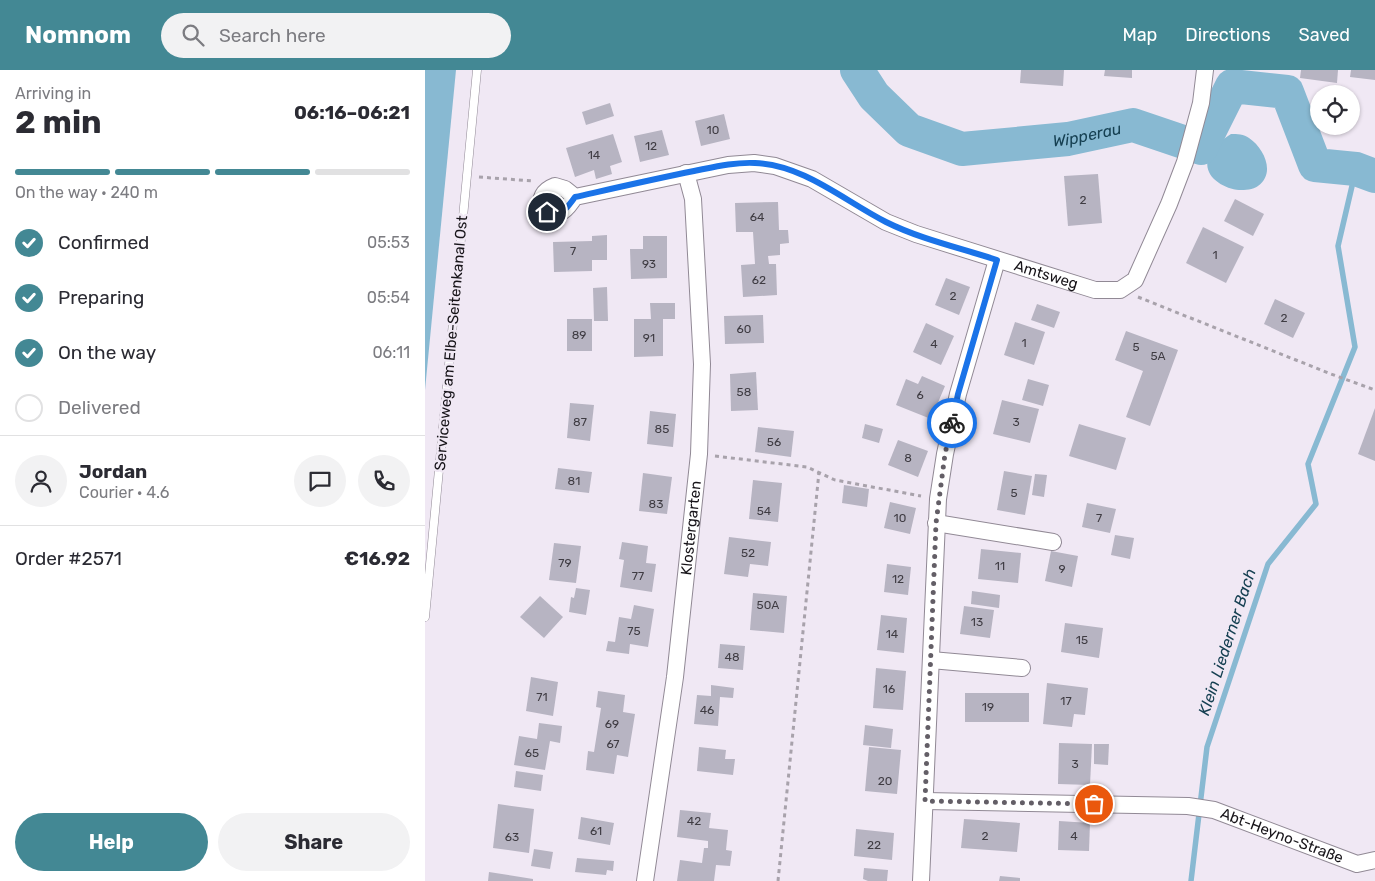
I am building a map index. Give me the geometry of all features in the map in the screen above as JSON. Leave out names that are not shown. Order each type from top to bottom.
[{"type":"street","points":[[1120,290],[1135,280],[1169,204],[1185,162],[1201,103],[1205,70]]},
{"type":"street","name":"Amtsweg","points":[[575,197],[728,165],[755,163],[775,166],[812,179],[886,222],[916,234],[1095,290],[1120,290]]},
{"type":"street","name":"Klostergarten","points":[[645,881],[675,677],[699,454],[702,364],[693,199],[687,173]]},
{"type":"street","points":[[921,881],[938,499],[945,454],[958,394],[997,260]]},
{"type":"street","points":[[936,523],[1053,542]]},
{"type":"street","points":[[931,660],[1022,668]]},
{"type":"street","name":"Abt-Heyno-Straße","points":[[925,801],[1188,806],[1213,810],[1357,864],[1375,860]]},
{"type":"lane","name":"Serviceweg am Elbe-Seitenkanal Ost","points":[[425,617],[477,70]]},
{"type":"path","points":[[475,177],[526,180]]},
{"type":"path","points":[[1120,290],[1375,390]]},
{"type":"path","points":[[699,454],[807,467],[835,480],[938,499]]},
{"type":"path","points":[[778,881],[819,472]]},
{"type":"water","points":[[425,70],[456,70],[425,390]]},
{"type":"water","points":[[1231,134],[1240,134],[1254,142],[1266,161],[1267,168],[1263,181],[1258,186],[1249,190],[1233,189],[1221,184],[1212,176],[1207,165],[1208,159],[1215,147]]},
{"type":"building","points":[[1021,70],[1064,70],[1063,86],[1020,83]]},
{"type":"building","points":[[1105,70],[1132,70],[1132,78],[1104,76]]},
{"type":"building","points":[[1301,70],[1338,70],[1337,83],[1300,78]]},
{"type":"building","points":[[1351,70],[1375,70],[1375,80],[1350,77]]},
{"type":"building","points":[[610,103],[614,116],[586,125],[582,112]]},
{"type":"building","points":[[724,114],[730,139],[701,146],[695,121]]},
{"type":"building","points":[[662,130],[669,155],[640,162],[634,136]]},
{"type":"building","points":[[613,134],[622,162],[610,166],[612,174],[596,179],[594,170],[575,177],[566,148]]},
{"type":"building","points":[[1098,174],[1102,223],[1068,226],[1064,176]]},
{"type":"building","points":[[1235,199],[1264,214],[1253,236],[1224,221]]},
{"type":"building","points":[[778,202],[779,230],[788,230],[789,243],[780,244],[780,255],[768,256],[769,264],[776,264],[777,295],[743,297],[741,265],[755,264],[753,232],[736,232],[735,203]]},
{"type":"building","points":[[1203,227],[1244,247],[1226,283],[1186,263]]},
{"type":"building","points":[[607,235],[607,260],[592,260],[592,271],[554,272],[553,242],[592,241],[592,236]]},
{"type":"building","points":[[643,236],[667,236],[667,278],[631,279],[630,249],[643,249]]},
{"type":"building","points":[[946,278],[970,287],[959,315],[935,305]]},
{"type":"building","points":[[607,287],[608,321],[594,321],[593,288]]},
{"type":"building","points":[[1275,299],[1305,313],[1293,338],[1264,324]]},
{"type":"building","points":[[650,303],[675,303],[675,319],[663,319],[663,356],[634,357],[634,319],[651,319]]},
{"type":"building","points":[[1037,304],[1060,312],[1054,328],[1031,320]]},
{"type":"building","points":[[763,315],[764,343],[725,344],[724,316]]},
{"type":"building","points":[[567,319],[592,319],[592,351],[567,351]]},
{"type":"building","points":[[1015,322],[1045,332],[1034,365],[1004,355]]},
{"type":"building","points":[[926,323],[954,336],[941,365],[913,352]]},
{"type":"building","points":[[1126,331],[1178,350],[1150,426],[1126,417],[1143,371],[1115,360]]},
{"type":"building","points":[[756,372],[758,410],[731,411],[730,374]]},
{"type":"building","points":[[922,376],[945,386],[931,419],[896,405],[906,379],[918,384]]},
{"type":"building","points":[[1028,379],[1049,385],[1043,406],[1022,400]]},
{"type":"building","points":[[1002,400],[1039,409],[1030,443],[993,434]]},
{"type":"building","points":[[570,403],[594,405],[590,441],[567,438]]},
{"type":"building","points":[[1375,408],[1375,461],[1358,454]]},
{"type":"building","points":[[650,411],[676,414],[673,447],[647,444]]},
{"type":"building","points":[[865,424],[883,429],[879,443],[862,438]]},
{"type":"building","points":[[1079,424],[1126,438],[1116,470],[1069,456]]},
{"type":"building","points":[[758,427],[794,431],[791,457],[755,452]]},
{"type":"building","points":[[898,440],[928,451],[918,477],[888,465]]},
{"type":"building","points":[[558,468],[592,472],[589,493],[555,489]]},
{"type":"building","points":[[1004,471],[1032,476],[1025,515],[997,510]]},
{"type":"building","points":[[643,473],[672,477],[667,514],[639,511]]},
{"type":"building","points":[[1035,474],[1047,475],[1044,497],[1032,495]]},
{"type":"building","points":[[753,480],[782,483],[778,522],[749,519]]},
{"type":"building","points":[[844,485],[869,489],[867,507],[842,503]]},
{"type":"building","points":[[890,502],[916,508],[910,534],[884,528]]},
{"type":"building","points":[[1087,503],[1116,509],[1110,533],[1082,527]]},
{"type":"building","points":[[1115,535],[1134,538],[1130,559],[1111,555]]},
{"type":"building","points":[[729,537],[771,542],[768,566],[750,564],[748,577],[724,574]]},
{"type":"building","points":[[622,542],[648,546],[646,563],[656,564],[652,592],[620,587],[624,560],[619,559]]},
{"type":"building","points":[[554,543],[581,546],[576,583],[549,580]]},
{"type":"building","points":[[981,549],[1021,553],[1018,583],[978,579]]},
{"type":"building","points":[[1051,551],[1078,556],[1072,587],[1045,581]]},
{"type":"building","points":[[887,564],[911,567],[908,595],[884,592]]},
{"type":"building","points":[[576,588],[590,590],[586,615],[569,612],[571,597],[574,598]]},
{"type":"building","points":[[972,591],[1000,595],[999,608],[971,604]]},
{"type":"building","points":[[753,593],[787,596],[784,633],[750,630]]},
{"type":"building","points":[[540,596],[563,617],[544,638],[520,617]]},
{"type":"building","points":[[634,605],[654,609],[648,647],[630,644],[629,654],[606,651],[608,641],[615,642],[619,617],[631,619]]},
{"type":"building","points":[[964,606],[994,610],[990,638],[960,634]]},
{"type":"building","points":[[881,615],[907,618],[904,653],[877,650]]},
{"type":"building","points":[[1065,623],[1103,628],[1099,658],[1061,652]]},
{"type":"building","points":[[720,644],[745,646],[743,670],[718,668]]},
{"type":"building","points":[[876,668],[906,671],[903,710],[873,708]]},
{"type":"building","points":[[531,677],[558,682],[553,716],[526,711]]},
{"type":"building","points":[[1047,683],[1088,688],[1085,715],[1074,714],[1072,727],[1043,724]]},
{"type":"building","points":[[711,685],[734,688],[733,698],[720,697],[718,726],[694,724],[697,695],[711,696]]},
{"type":"building","points":[[598,691],[625,695],[623,712],[635,714],[628,757],[617,755],[614,774],[586,770],[588,751],[594,752],[601,708],[596,707]]},
{"type":"building","points":[[965,693],[1029,693],[1029,722],[965,722]]},
{"type":"building","points":[[539,723],[562,726],[560,743],[550,741],[545,770],[514,765],[519,736],[537,739]]},
{"type":"building","points":[[865,725],[893,729],[891,748],[863,745]]},
{"type":"building","points":[[1059,743],[1092,744],[1090,785],[1058,784]]},
{"type":"building","points":[[1094,744],[1109,744],[1108,765],[1094,764]]},
{"type":"building","points":[[699,747],[726,750],[725,759],[735,759],[733,775],[697,771]]},
{"type":"building","points":[[869,747],[901,750],[897,794],[865,791]]},
{"type":"building","points":[[516,771],[543,775],[541,791],[514,787]]},
{"type":"building","points":[[498,804],[534,809],[529,853],[493,848]]},
{"type":"building","points":[[680,810],[711,813],[709,828],[728,830],[726,850],[732,851],[730,866],[716,865],[714,881],[677,881],[680,860],[702,863],[704,848],[708,848],[708,841],[677,837]]},
{"type":"building","points":[[581,817],[614,823],[610,845],[578,839]]},
{"type":"building","points":[[964,819],[1020,823],[1017,852],[961,848]]},
{"type":"building","points":[[1059,821],[1090,823],[1089,851],[1058,850]]},
{"type":"building","points":[[856,829],[894,833],[892,860],[854,856]]},
{"type":"building","points":[[534,849],[553,852],[550,869],[531,866]]},
{"type":"building","points":[[577,858],[614,861],[613,871],[607,870],[606,875],[575,872]]},
{"type":"building","points":[[864,868],[888,870],[887,881],[868,881],[863,879]]},
{"type":"building","points":[[489,872],[533,879],[533,881],[488,881]]},
{"type":"building","points":[[1000,876],[1020,878],[1020,881],[999,881]]},
{"type":"waterway","name":"Wipperau","points":[[857,70],[874,96],[909,130],[962,149],[1068,139],[1133,125],[1201,148],[1232,86],[1287,92],[1315,165],[1356,169],[1375,176]]},
{"type":"waterway","name":"Klein Liederner Bach","points":[[1191,881],[1207,747],[1268,564],[1316,504],[1308,464],[1355,347],[1338,246],[1356,169]]},
{"type":"way so far","points":[[952,423],[945,454],[936,523],[925,801],[1094,804]]},
{"type":"route","points":[[547,212],[560,213],[575,197],[728,165],[755,163],[795,172],[812,179],[886,222],[916,234],[997,260],[958,394],[952,423]]}]
